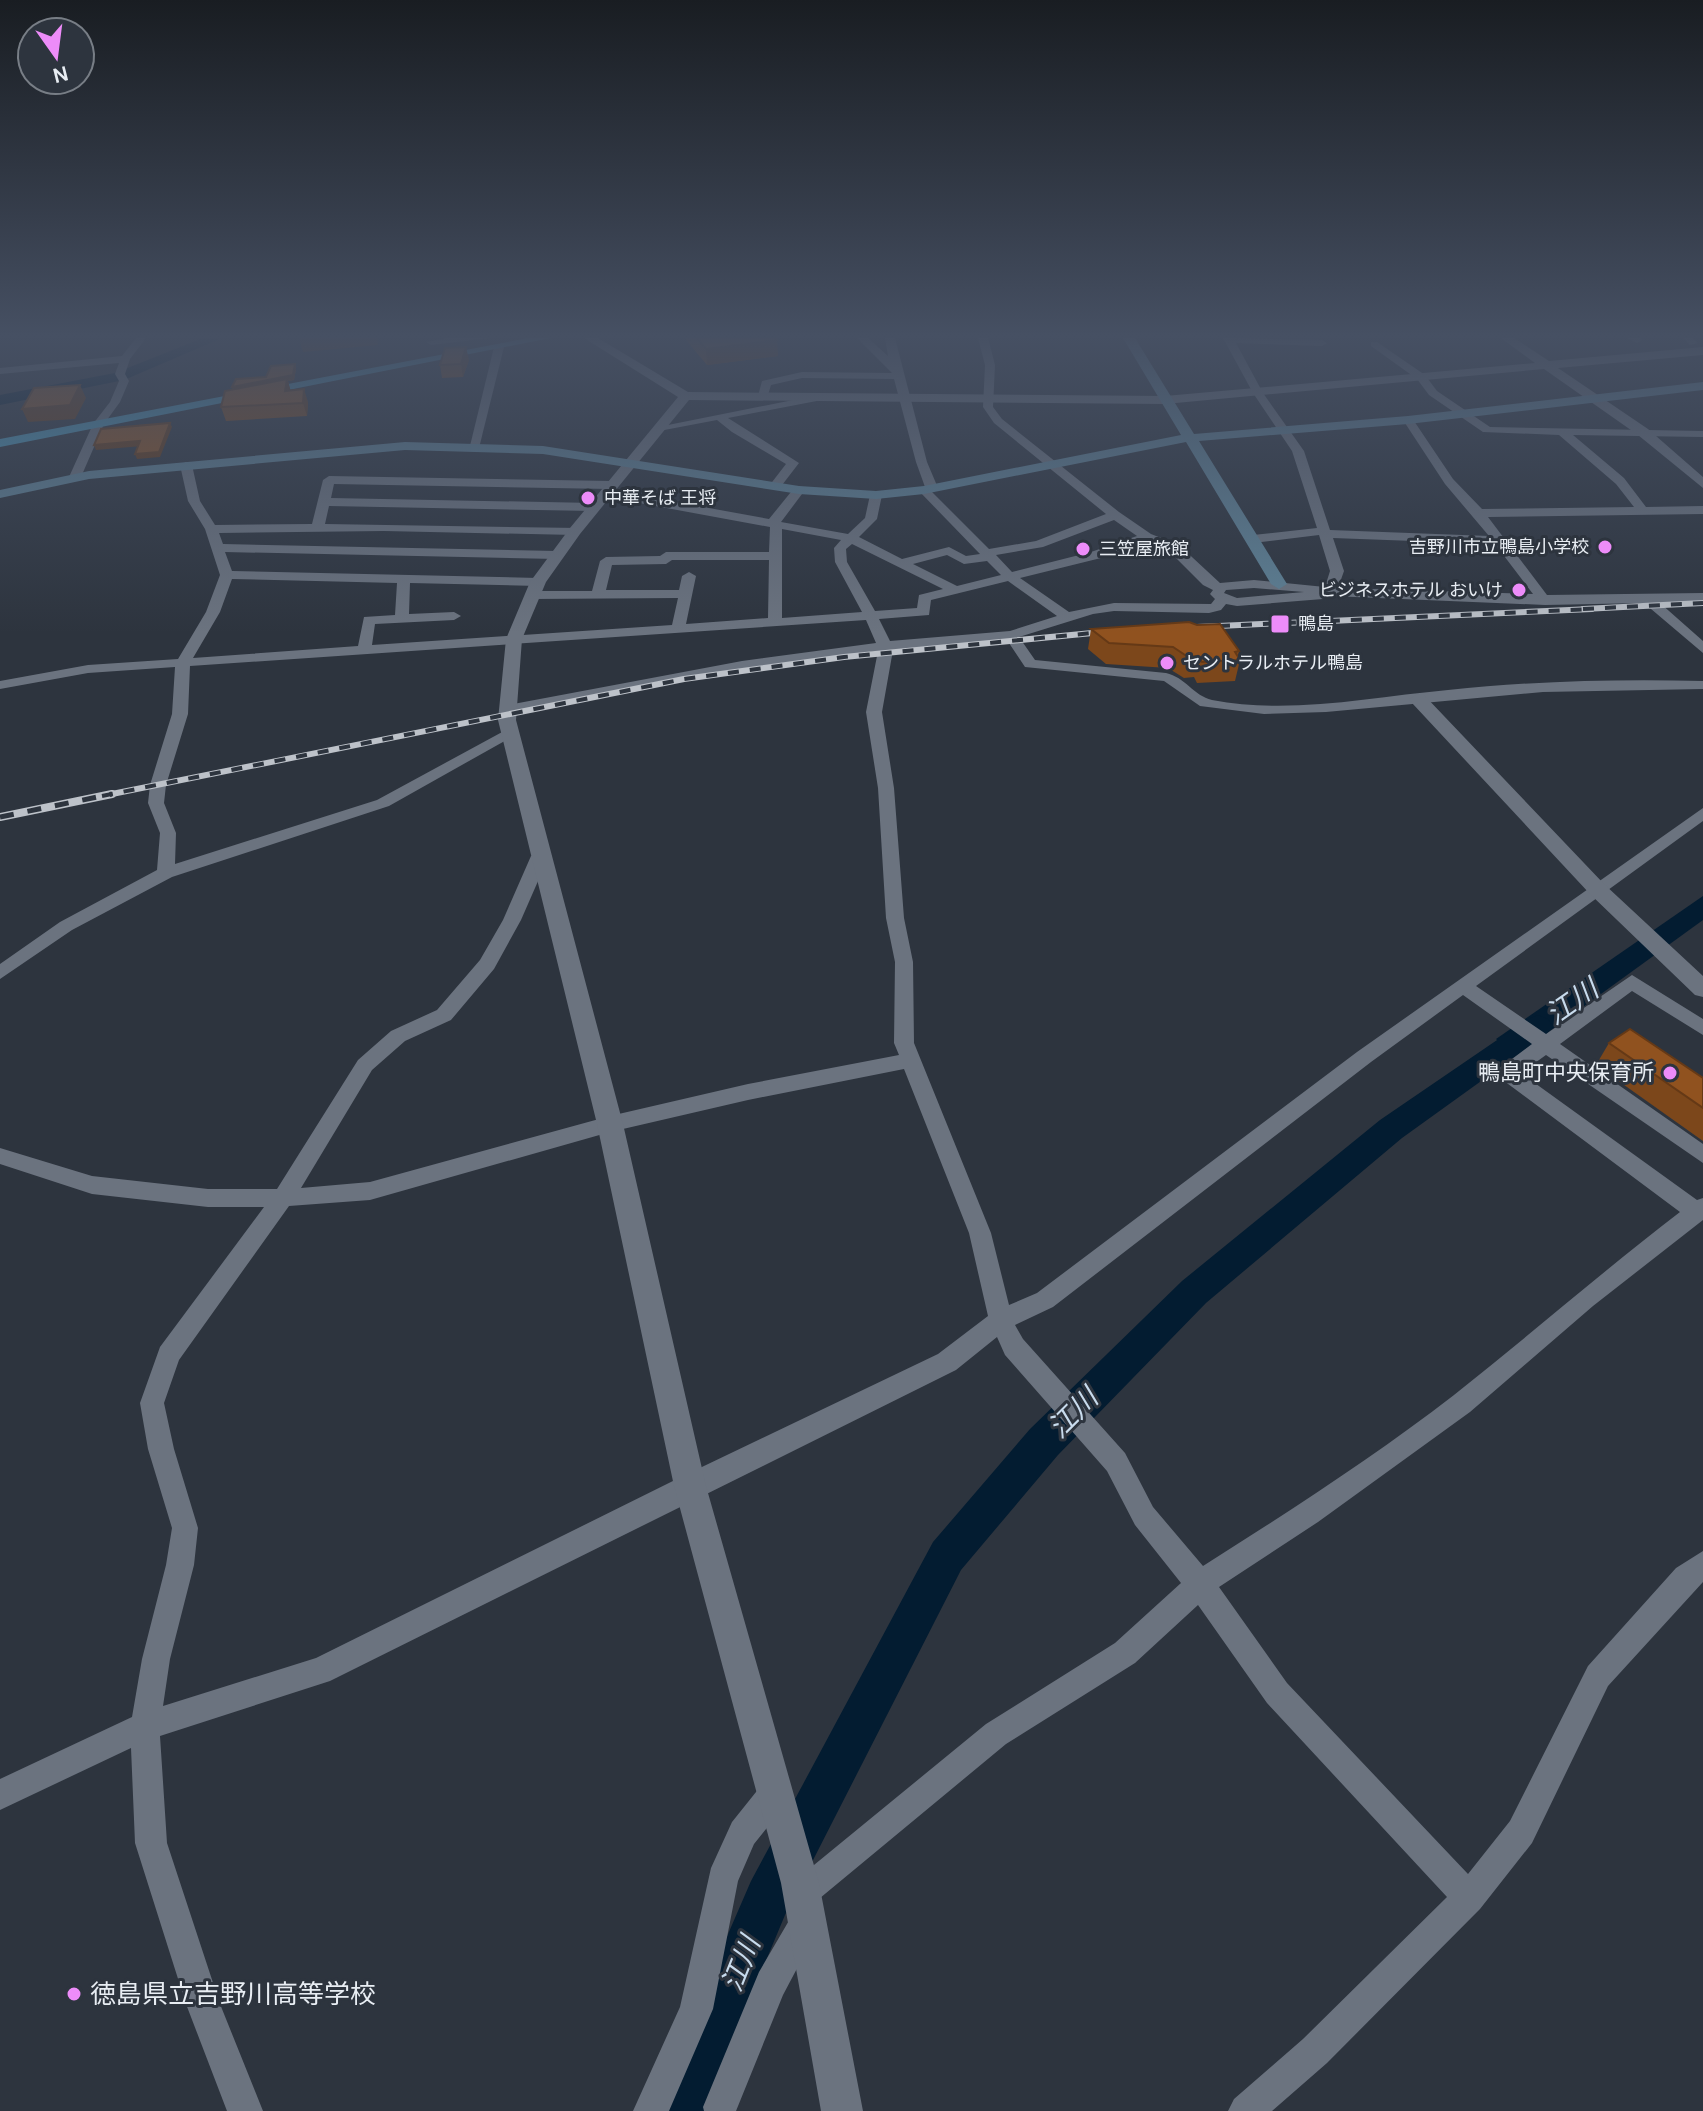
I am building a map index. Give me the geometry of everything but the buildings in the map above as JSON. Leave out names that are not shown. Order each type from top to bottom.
[{"type":"highway","points":[[0,443],[34,437]]},
{"type":"main road","points":[[0,494],[75,477],[382,447],[543,450],[631,461],[799,490],[876,495],[928,489],[1048,463],[1205,437]]},
{"type":"main road","points":[[1190,438],[1279,584]]},
{"type":"street","points":[[75,477],[93,437]]},
{"type":"street","points":[[473,448],[476,437]]},
{"type":"street","points":[[652,437],[575,531],[535,588],[514,639],[509,734],[610,1124],[690,1486],[803,1899],[842,2111]]},
{"type":"street","points":[[747,437],[793,463],[775,486]]},
{"type":"street","points":[[914,437],[928,489],[1009,576],[1065,616]]},
{"type":"street","points":[[1016,437],[1115,515],[1147,537],[1174,548],[1221,594],[1237,602],[1288,599],[1327,592],[1334,585],[1337,571],[1298,451],[1287,437]]},
{"type":"street","points":[[1419,437],[1449,481],[1479,513],[1545,601]]},
{"type":"street","points":[[1568,437],[1620,481],[1642,510]]},
{"type":"street","points":[[1649,437],[1703,484]]},
{"type":"street","points":[[166,873],[168,833],[156,803],[158,785],[180,714],[183,662],[213,612],[227,575],[211,529],[194,501],[186,465]]},
{"type":"street","points":[[318,527],[329,480],[604,495],[850,538],[953,589]]},
{"type":"street","points":[[353,577],[409,482]]},
{"type":"street","points":[[775,623],[777,556],[774,523],[799,490]]},
{"type":"street","points":[[324,502],[398,503],[604,495]]},
{"type":"street","points":[[876,495],[871,519],[840,548],[841,562],[857,587],[885,646],[874,712],[886,788],[895,918],[904,962],[904,1043],[980,1233],[1001,1320],[1014,1347],[1116,1462],[1144,1516],[1200,1584],[1277,1693],[1469,1898]]},
{"type":"street","points":[[1479,513],[1703,510]]},
{"type":"street","points":[[898,564],[949,551],[964,560],[1039,544],[1115,515]]},
{"type":"street","points":[[211,529],[384,527],[575,531]]},
{"type":"street","points":[[1253,539],[1324,533],[1499,540]]},
{"type":"street","points":[[0,685],[88,669],[924,612],[924,598],[1096,555],[1147,537]]},
{"type":"street","points":[[217,548],[557,555]]},
{"type":"street","points":[[598,594],[606,561],[666,560],[666,556],[777,556]]},
{"type":"street","points":[[227,575],[404,578],[598,594],[684,594]]},
{"type":"street","points":[[678,628],[689,576]]},
{"type":"street","points":[[402,618],[404,578]]},
{"type":"street","points":[[1221,594],[1279,584],[1327,592],[1545,601],[1703,597]]},
{"type":"street","points":[[1279,584],[1288,599]]},
{"type":"street","points":[[508,709],[742,665],[885,646],[1011,635],[1065,616],[1114,607],[1209,609],[1216,607],[1221,594]]},
{"type":"street","points":[[1649,600],[1703,649]]},
{"type":"street","points":[[364,650],[369,620],[454,616]]},
{"type":"street","points":[[1011,635],[1030,664],[1166,677],[1179,681],[1195,700],[1208,703],[1307,709],[1603,684],[1703,685]]},
{"type":"street","points":[[1418,699],[1597,889],[1667,956],[1700,982]]},
{"type":"street","points":[[5,964],[78,919],[166,873],[383,803],[509,734]]},
{"type":"street","points":[[0,1795],[145,1726],[320,1671],[947,1362],[1001,1320],[1057,1291],[1462,985],[1703,813]]},
{"type":"street","points":[[245,2111],[203,2004],[151,1843],[145,1726],[156,1659],[180,1565],[185,1528],[161,1449],[152,1403],[169,1355],[283,1198],[365,1065],[398,1036],[444,1015],[487,964],[512,920],[540,856]]},
{"type":"street","points":[[720,2107],[803,1899],[996,1734],[1125,1653],[1200,1584],[1309,1513],[1461,1404],[1585,1299],[1700,1210],[1507,1073],[1632,982],[1703,1028]]},
{"type":"street","points":[[1462,985],[1703,1155]]},
{"type":"street","points":[[0,1156],[92,1185],[208,1198],[283,1198],[370,1191],[610,1124],[911,1060]]},
{"type":"street","points":[[1246,2111],[1315,2051],[1469,1898],[1521,1832],[1598,1676],[1686,1578],[1703,1565]]},
{"type":"street","points":[[651,2111],[696,2009],[722,1879],[743,1833],[777,1800]]},
{"type":"water","points":[[1703,896],[1703,920],[1514,1057],[1496,1039]]},
{"type":"waterway","name":"江川","points":[[681,2111],[682,2100],[768,1898],[947,1556],[1044,1442],[1194,1292],[1391,1129],[1538,1026]]},
{"type":"railway","points":[[1583,609],[1703,603]]},
{"type":"railway","points":[[1197,627],[1592,609]]},
{"type":"railway","points":[[102,796],[684,679],[844,657],[1113,631]]},
{"type":"railway","points":[[0,817],[112,794]]},
{"type":"place","name":"中華そば 王将","points":[[588,498]]},
{"type":"place","name":"吉野川市立鴨島小学校","points":[[1605,547]]},
{"type":"place","name":"三笠屋旅館","points":[[1083,549]]},
{"type":"place","name":"ビジネスホテル おいけ","points":[[1519,590]]},
{"type":"place","name":"鴨島","points":[[1280,624]]},
{"type":"place","name":"セントラルホテル鴨島","points":[[1167,663]]},
{"type":"place","name":"鴨島町中央保育所","points":[[1670,1073]]},
{"type":"place","name":"徳島県立吉野川高等学校","points":[[74,1994]]}]
